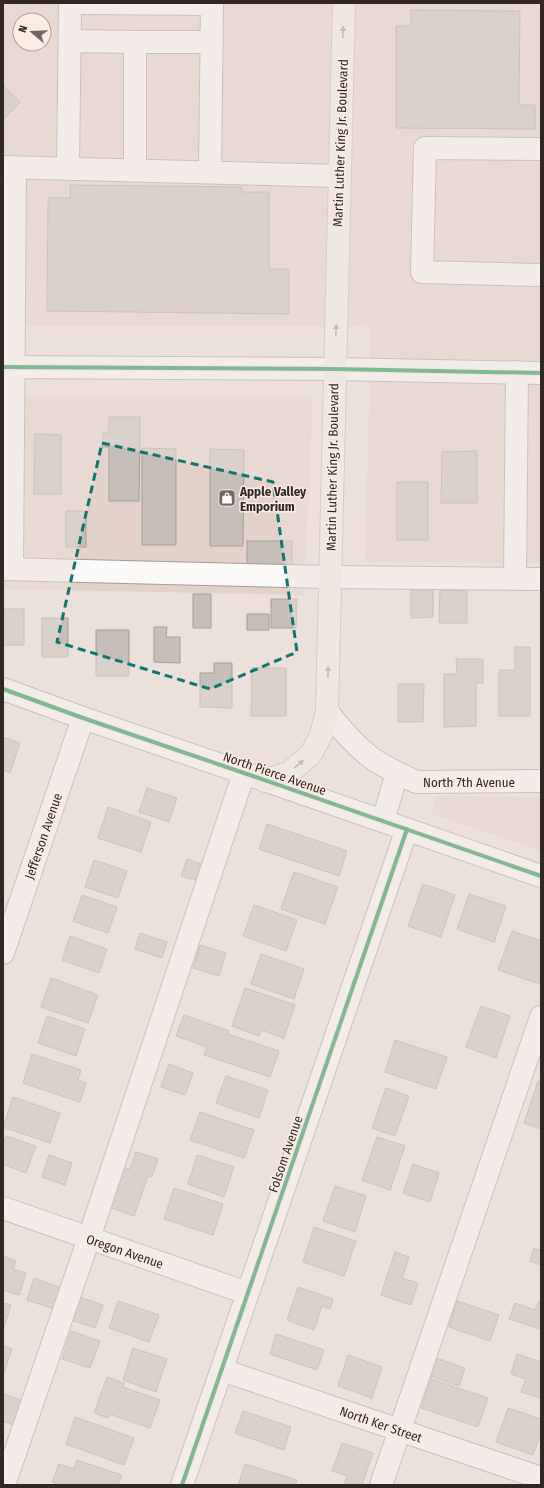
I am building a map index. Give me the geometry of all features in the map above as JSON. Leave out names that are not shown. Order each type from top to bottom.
[{"type":"main road","name":"Martin Luther King Jr. Boulevard","points":[[265,781],[290,772],[311,754],[321,735],[327,711],[334,369],[344,3]]},
{"type":"street","points":[[68,169],[70,3]]},
{"type":"street","points":[[81,3],[212,4],[210,172]]},
{"type":"street","points":[[70,41],[212,42]]},
{"type":"street","points":[[134,42],[135,170]]},
{"type":"street","points":[[541,150],[425,148],[422,272],[541,275]]},
{"type":"street","points":[[340,176],[9,167],[7,569],[330,577],[541,579]]},
{"type":"street","points":[[8,367],[334,369],[541,373]]},
{"type":"street","points":[[516,579],[517,372]]},
{"type":"street","name":"North Pierce Avenue","points":[[3,689],[82,718],[541,876]]},
{"type":"street","name":"North 7th Avenue","points":[[327,711],[342,731],[370,757],[416,782],[541,782]]},
{"type":"street","name":"Jefferson Avenue","points":[[3,953],[82,718]]},
{"type":"street","points":[[4,1485],[89,1238],[244,773]]},
{"type":"street","points":[[383,821],[398,773]]},
{"type":"street","name":"Folsom Avenue","points":[[182,1485],[407,829]]},
{"type":"street","points":[[382,1485],[541,1017]]},
{"type":"street","name":"Oregon Avenue","points":[[3,1208],[247,1293]]},
{"type":"street","name":"North Ker Street","points":[[222,1370],[541,1478]]},
{"type":"highlighted area","points":[[102,443],[273,482],[297,652],[210,689],[57,642]]},
{"type":"shaded area","points":[[3,3],[541,3],[541,563],[365,562],[371,327],[3,325]]},
{"type":"shaded area","points":[[3,397],[313,397],[304,595],[3,589]]},
{"type":"shaded area","points":[[434,796],[541,797],[541,851],[432,814]]},
{"type":"building","points":[[411,10],[520,11],[519,105],[535,105],[535,129],[396,128],[396,26],[411,26]]},
{"type":"building","points":[[3,85],[20,102],[3,120]]},
{"type":"building","points":[[70,185],[241,187],[242,192],[269,192],[269,269],[289,269],[289,314],[47,311],[48,198],[70,198]]},
{"type":"building","points":[[109,417],[140,417],[139,501],[109,501],[109,447],[102,447],[103,433],[109,433]]},
{"type":"building","points":[[35,434],[61,435],[61,494],[34,494]]},
{"type":"building","points":[[142,448],[176,449],[176,545],[142,545]]},
{"type":"building","name":"Apple Valley Emporium","points":[[210,449],[244,450],[243,546],[210,546]]},
{"type":"building","points":[[477,451],[477,503],[441,503],[442,452]]},
{"type":"building","points":[[397,482],[428,482],[428,540],[397,540]]},
{"type":"building","points":[[66,511],[86,511],[86,547],[66,547]]},
{"type":"building","points":[[247,541],[292,541],[292,567],[247,567]]},
{"type":"building","points":[[411,590],[433,590],[433,617],[411,618]]},
{"type":"building","points":[[440,590],[467,591],[467,623],[439,623]]},
{"type":"building","points":[[193,594],[211,594],[211,628],[193,628]]},
{"type":"building","points":[[271,599],[297,599],[296,628],[271,628]]},
{"type":"building","points":[[4,609],[24,609],[24,645],[3,645]]},
{"type":"building","points":[[247,614],[269,614],[269,630],[247,630]]},
{"type":"building","points":[[42,618],[68,618],[68,657],[42,657]]},
{"type":"building","points":[[154,627],[167,627],[166,637],[180,637],[180,663],[154,662]]},
{"type":"building","points":[[96,630],[129,630],[129,676],[96,676]]},
{"type":"building","points":[[515,647],[530,647],[530,716],[499,716],[499,670],[515,670]]},
{"type":"building","points":[[456,659],[483,659],[483,683],[476,683],[476,726],[444,727],[444,674],[457,674]]},
{"type":"building","points":[[214,663],[232,663],[232,708],[200,707],[200,673],[214,673]]},
{"type":"building","points":[[252,668],[286,668],[286,716],[251,716]]},
{"type":"building","points":[[398,684],[424,684],[423,722],[398,722]]},
{"type":"building","points":[[3,737],[20,743],[10,773],[3,770]]},
{"type":"building","points":[[147,788],[177,798],[169,822],[139,812]]},
{"type":"building","points":[[108,807],[151,822],[141,852],[98,838]]},
{"type":"building","points":[[267,824],[347,851],[339,876],[259,849]]},
{"type":"building","points":[[187,859],[204,865],[199,881],[181,876]]},
{"type":"building","points":[[94,860],[127,871],[118,898],[85,887]]},
{"type":"building","points":[[294,872],[338,887],[325,924],[281,909]]},
{"type":"building","points":[[423,884],[455,895],[441,937],[408,926]]},
{"type":"building","points":[[469,894],[506,906],[494,942],[457,929]]},
{"type":"building","points":[[82,895],[117,907],[108,933],[73,921]]},
{"type":"building","points":[[254,905],[297,920],[286,951],[243,936]]},
{"type":"building","points":[[512,931],[541,941],[541,948],[538,956],[541,956],[540,984],[498,970]]},
{"type":"building","points":[[140,933],[167,942],[162,958],[135,949]]},
{"type":"building","points":[[70,936],[107,949],[99,973],[62,960]]},
{"type":"building","points":[[200,945],[226,953],[219,976],[193,968]]},
{"type":"building","points":[[261,954],[304,969],[294,999],[251,984]]},
{"type":"building","points":[[51,978],[98,995],[88,1023],[41,1007]]},
{"type":"building","points":[[245,988],[295,1005],[284,1038],[261,1030],[259,1036],[232,1026]]},
{"type":"building","points":[[481,1006],[510,1016],[496,1058],[466,1047]]},
{"type":"building","points":[[184,1015],[229,1031],[228,1034],[279,1051],[270,1077],[204,1055],[207,1047],[176,1036]]},
{"type":"building","points":[[47,1016],[85,1029],[76,1056],[38,1043]]},
{"type":"building","points":[[395,1040],[447,1057],[436,1089],[385,1072]]},
{"type":"building","points":[[32,1054],[81,1070],[78,1080],[86,1083],[80,1102],[23,1083]]},
{"type":"building","points":[[169,1064],[193,1073],[185,1095],[161,1087]]},
{"type":"building","points":[[226,1076],[268,1090],[259,1118],[216,1103]]},
{"type":"building","points":[[538,1081],[541,1082],[541,1129],[524,1123]]},
{"type":"building","points":[[386,1088],[409,1096],[395,1136],[372,1128]]},
{"type":"building","points":[[13,1097],[60,1113],[50,1143],[3,1127]]},
{"type":"building","points":[[200,1112],[254,1130],[244,1158],[190,1140]]},
{"type":"building","points":[[6,1136],[36,1146],[26,1173],[3,1164],[3,1146]]},
{"type":"building","points":[[377,1137],[405,1146],[390,1190],[362,1180]]},
{"type":"building","points":[[136,1152],[158,1159],[152,1177],[148,1176],[134,1216],[109,1207],[123,1167],[130,1169]]},
{"type":"building","points":[[49,1155],[72,1163],[65,1185],[42,1177]]},
{"type":"building","points":[[197,1155],[234,1167],[224,1197],[188,1184]]},
{"type":"building","points":[[413,1164],[439,1173],[430,1202],[403,1193]]},
{"type":"building","points":[[335,1186],[366,1196],[355,1232],[323,1221]]},
{"type":"building","points":[[174,1188],[223,1204],[213,1235],[164,1219]]},
{"type":"building","points":[[314,1227],[356,1241],[344,1276],[303,1262]]},
{"type":"building","points":[[534,1248],[541,1251],[541,1265],[530,1261]]},
{"type":"building","points":[[395,1252],[409,1257],[402,1278],[418,1283],[411,1305],[381,1295]]},
{"type":"building","points":[[3,1256],[16,1261],[13,1269],[26,1273],[19,1295],[3,1290]]},
{"type":"building","points":[[34,1278],[61,1288],[54,1309],[27,1300]]},
{"type":"building","points":[[298,1287],[333,1299],[330,1309],[322,1306],[314,1330],[287,1320]]},
{"type":"building","points":[[79,1297],[103,1305],[95,1328],[71,1320]]},
{"type":"building","points":[[118,1301],[159,1315],[149,1342],[109,1328]]},
{"type":"building","points":[[457,1301],[499,1315],[490,1341],[449,1327]]},
{"type":"building","points":[[539,1301],[541,1302],[541,1329],[509,1319],[515,1303],[535,1310]]},
{"type":"building","points":[[3,1303],[11,1305],[3,1330]]},
{"type":"building","points":[[71,1331],[100,1341],[90,1368],[62,1359]]},
{"type":"building","points":[[276,1334],[324,1350],[317,1370],[270,1354]]},
{"type":"building","points":[[3,1346],[12,1349],[3,1375]]},
{"type":"building","points":[[133,1348],[167,1359],[156,1392],[123,1380]]},
{"type":"building","points":[[517,1354],[541,1362],[541,1398],[521,1392],[526,1379],[511,1374]]},
{"type":"building","points":[[348,1355],[382,1367],[372,1398],[338,1386]]},
{"type":"building","points":[[433,1357],[465,1368],[459,1386],[427,1375]]},
{"type":"building","points":[[107,1377],[124,1383],[123,1387],[160,1400],[150,1428],[109,1414],[108,1418],[94,1413]]},
{"type":"building","points":[[431,1379],[488,1398],[478,1427],[421,1408]]},
{"type":"building","points":[[3,1394],[21,1400],[13,1425],[3,1421]]},
{"type":"building","points":[[508,1408],[541,1419],[541,1433],[533,1455],[496,1442]]},
{"type":"building","points":[[243,1411],[291,1427],[284,1450],[235,1433]]},
{"type":"building","points":[[75,1417],[134,1438],[124,1465],[66,1444]]},
{"type":"building","points":[[342,1443],[373,1453],[362,1485],[344,1485],[347,1476],[332,1471]]},
{"type":"building","points":[[77,1460],[122,1475],[118,1485],[60,1485],[52,1482],[59,1464],[74,1469]]},
{"type":"building","points":[[245,1464],[297,1480],[295,1485],[238,1485]]},
{"type":"cycle path","points":[[3,367],[335,369],[541,373]]},
{"type":"cycle path","points":[[3,689],[541,876]]},
{"type":"cycle path","points":[[182,1485],[407,829]]},
{"type":"place","name":"Apple Valley Emporium","points":[[227,498]]}]
